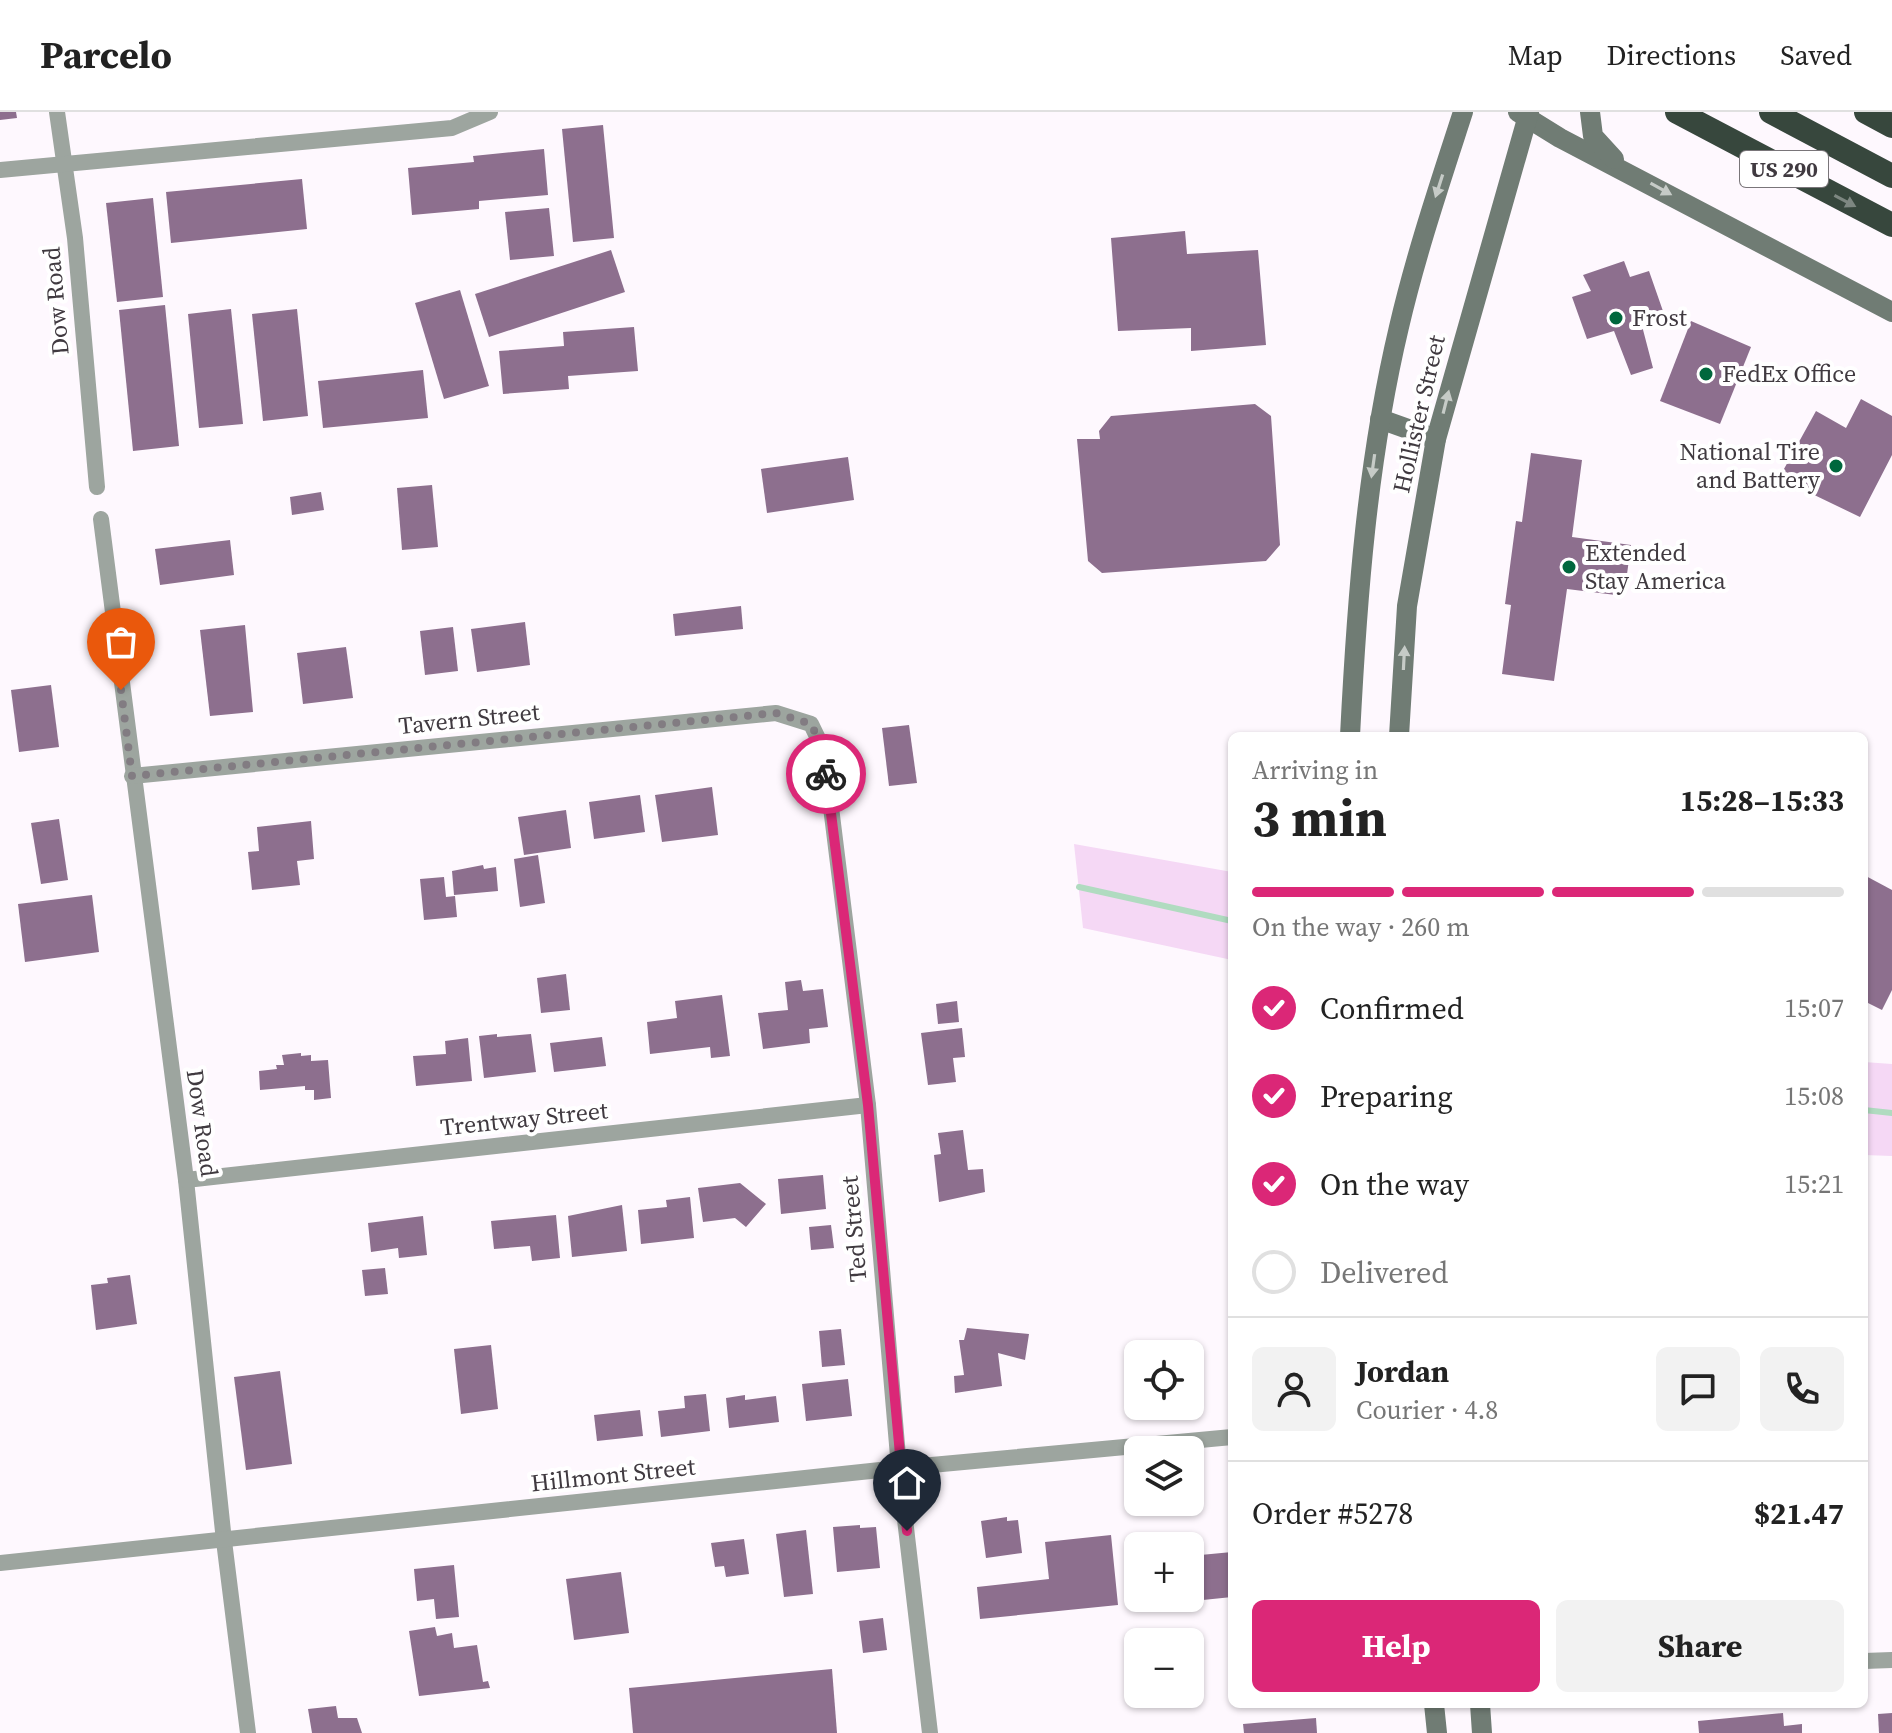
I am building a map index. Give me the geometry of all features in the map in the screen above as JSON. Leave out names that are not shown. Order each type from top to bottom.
[{"type":"highway","name":"US 290","points":[[1677,112],[1892,225]]},
{"type":"highway","points":[[1771,112],[1892,176]]},
{"type":"highway","points":[[1866,112],[1892,126]]},
{"type":"main road","name":"Hollister Street","points":[[1350,732],[1358,578],[1380,419],[1415,261],[1463,112]]},
{"type":"main road","points":[[1590,112],[1593,136],[1621,167]]},
{"type":"main road","name":"Hollister Street","points":[[1399,732],[1407,606],[1436,439],[1525,114]]},
{"type":"main road","points":[[1525,114],[1560,138],[1621,167],[1892,312]]},
{"type":"main road","points":[[1380,419],[1436,439]]},
{"type":"main road","points":[[1434,1708],[1437,1733]]},
{"type":"main road","points":[[1480,1708],[1482,1733]]},
{"type":"street","name":"Dow Road","points":[[57,112],[75,238],[97,487]]},
{"type":"street","points":[[0,170],[452,128],[490,112]]},
{"type":"street","name":"Dow Road","points":[[101,519],[186,1180],[224,1541],[248,1733]]},
{"type":"street","name":"Tavern Street","points":[[132,776],[776,713],[811,724]]},
{"type":"street","name":"Ted Street","points":[[811,724],[824,751],[868,1105],[899,1468],[930,1733]]},
{"type":"street","name":"Trentway Street","points":[[186,1180],[868,1105]]},
{"type":"street","name":"Hillmont Street","points":[[0,1563],[899,1468],[1228,1437]]},
{"type":"street","points":[[1868,1661],[1892,1660]]},
{"type":"shaded area","points":[[1074,844],[1228,871],[1228,959],[1083,928]]},
{"type":"shaded area","points":[[1868,1062],[1892,1064],[1892,1156],[1868,1155]]},
{"type":"building","points":[[0,112],[16,112],[17,118],[0,120]]},
{"type":"building","points":[[603,125],[614,238],[573,242],[562,129]]},
{"type":"building","points":[[544,149],[548,195],[479,201],[479,209],[412,215],[408,168],[474,162],[473,156]]},
{"type":"building","points":[[302,179],[307,229],[171,243],[166,192]]},
{"type":"building","points":[[153,198],[163,297],[117,302],[106,203]]},
{"type":"building","points":[[549,208],[554,256],[510,260],[505,212]]},
{"type":"building","points":[[1185,231],[1187,254],[1258,250],[1266,345],[1191,351],[1191,328],[1118,331],[1111,238]]},
{"type":"building","points":[[611,250],[625,292],[489,337],[475,294]]},
{"type":"building","name":"Frost","points":[[1624,261],[1630,277],[1649,271],[1664,314],[1641,322],[1653,368],[1631,375],[1614,331],[1587,339],[1572,297],[1591,291],[1583,275]]},
{"type":"building","points":[[460,290],[489,386],[444,399],[415,303]]},
{"type":"building","points":[[165,305],[179,446],[133,451],[119,310]]},
{"type":"building","points":[[231,309],[243,424],[199,428],[188,314]]},
{"type":"building","points":[[297,309],[308,416],[263,421],[252,314]]},
{"type":"building","name":"FedEx Office","points":[[1691,321],[1751,347],[1720,424],[1660,401]]},
{"type":"building","points":[[634,327],[638,371],[568,376],[569,389],[503,394],[499,351],[564,346],[563,332]]},
{"type":"building","points":[[423,370],[428,418],[323,428],[318,381]]},
{"type":"building","name":"National Tire and Battery","points":[[1861,399],[1892,416],[1892,455],[1860,517],[1779,478],[1816,411],[1846,428]]},
{"type":"building","points":[[1255,404],[1271,416],[1280,545],[1266,561],[1102,573],[1088,561],[1077,439],[1100,439],[1099,431],[1111,416]]},
{"type":"building","name":"Extended Stay America","points":[[1531,453],[1582,460],[1572,537],[1631,545],[1624,596],[1567,589],[1554,681],[1502,674],[1511,605],[1505,604],[1516,521],[1522,522]]},
{"type":"building","points":[[848,457],[854,500],[767,513],[761,469]]},
{"type":"building","points":[[432,485],[438,547],[402,550],[397,488]]},
{"type":"building","points":[[321,492],[324,510],[292,515],[290,497]]},
{"type":"building","points":[[230,540],[234,575],[160,585],[155,549]]},
{"type":"building","points":[[741,606],[743,629],[675,636],[673,614]]},
{"type":"building","points":[[525,622],[530,665],[477,672],[471,629]]},
{"type":"building","points":[[245,625],[253,712],[210,716],[200,630]]},
{"type":"building","points":[[453,627],[458,671],[425,675],[420,631]]},
{"type":"building","points":[[346,647],[353,698],[303,704],[297,653]]},
{"type":"building","points":[[51,685],[59,747],[19,752],[11,690]]},
{"type":"building","points":[[909,725],[917,783],[889,786],[882,728]]},
{"type":"building","points":[[712,787],[718,835],[662,842],[655,795]]},
{"type":"building","points":[[640,795],[645,832],[594,839],[589,802]]},
{"type":"building","points":[[566,810],[571,848],[524,855],[518,817]]},
{"type":"building","points":[[59,819],[68,880],[41,884],[31,823]]},
{"type":"building","points":[[311,821],[314,859],[297,861],[300,885],[252,890],[248,852],[259,851],[257,827]]},
{"type":"building","points":[[538,855],[545,903],[520,907],[514,859]]},
{"type":"building","points":[[483,865],[484,869],[496,867],[498,891],[454,895],[452,871]]},
{"type":"building","points":[[444,877],[446,897],[455,896],[457,917],[424,920],[420,879]]},
{"type":"building","points":[[1868,877],[1892,890],[1892,990],[1882,1010],[1868,1003]]},
{"type":"building","points":[[92,895],[99,952],[25,962],[18,904]]},
{"type":"building","points":[[566,974],[570,1010],[541,1013],[537,978]]},
{"type":"building","points":[[801,980],[803,991],[823,989],[828,1027],[809,1029],[810,1043],[763,1049],[758,1013],[788,1010],[785,982]]},
{"type":"building","points":[[722,995],[730,1056],[711,1058],[710,1047],[650,1054],[647,1022],[677,1018],[675,1001]]},
{"type":"building","points":[[957,1001],[959,1022],[938,1024],[936,1004]]},
{"type":"building","points":[[962,1028],[965,1057],[953,1058],[956,1082],[928,1085],[921,1033]]},
{"type":"building","points":[[497,1034],[497,1037],[531,1034],[536,1072],[484,1078],[479,1036]]},
{"type":"building","points":[[602,1037],[606,1066],[554,1072],[550,1043]]},
{"type":"building","points":[[468,1038],[472,1081],[416,1086],[413,1056],[446,1054],[445,1041]]},
{"type":"building","points":[[301,1053],[301,1056],[311,1055],[311,1061],[328,1060],[331,1098],[314,1100],[314,1090],[305,1090],[305,1086],[260,1090],[259,1071],[284,1065],[282,1055]]},
{"type":"building","points":[[963,1130],[968,1170],[983,1169],[985,1192],[939,1202],[934,1155],[941,1154],[938,1133]]},
{"type":"building","points":[[823,1175],[826,1209],[781,1214],[778,1179]]},
{"type":"building","points":[[740,1183],[766,1204],[746,1227],[735,1218],[703,1222],[698,1188]]},
{"type":"building","points":[[690,1197],[694,1238],[641,1244],[638,1210],[667,1207],[666,1200]]},
{"type":"building","points":[[622,1205],[627,1251],[572,1257],[568,1216]]},
{"type":"building","points":[[556,1215],[560,1258],[532,1261],[530,1246],[494,1249],[491,1221]]},
{"type":"building","points":[[423,1216],[427,1255],[399,1258],[398,1248],[371,1252],[368,1223]]},
{"type":"building","points":[[831,1225],[834,1248],[811,1250],[809,1227]]},
{"type":"building","points":[[385,1268],[388,1294],[365,1296],[362,1270]]},
{"type":"building","points":[[130,1275],[137,1324],[96,1330],[91,1285],[108,1283],[107,1278]]},
{"type":"building","points":[[967,1328],[1029,1334],[1025,1360],[998,1353],[1002,1386],[955,1393],[954,1376],[964,1375],[959,1340],[964,1340]]},
{"type":"building","points":[[841,1329],[845,1365],[822,1367],[819,1331]]},
{"type":"building","points":[[491,1345],[498,1409],[461,1414],[454,1349]]},
{"type":"building","points":[[280,1371],[292,1464],[246,1470],[234,1377]]},
{"type":"building","points":[[848,1379],[852,1416],[806,1421],[802,1384]]},
{"type":"building","points":[[706,1394],[710,1431],[661,1437],[658,1411],[685,1408],[684,1396]]},
{"type":"building","points":[[745,1395],[745,1400],[776,1396],[779,1422],[729,1428],[726,1398]]},
{"type":"building","points":[[640,1410],[643,1436],[597,1441],[594,1415]]},
{"type":"building","points":[[1007,1517],[1007,1521],[1018,1520],[1022,1553],[986,1558],[981,1521]]},
{"type":"building","points":[[860,1525],[860,1528],[876,1527],[880,1568],[837,1572],[833,1527]]},
{"type":"building","points":[[806,1530],[813,1594],[784,1597],[776,1534]]},
{"type":"building","points":[[1111,1535],[1118,1605],[980,1619],[977,1587],[1049,1579],[1045,1542]]},
{"type":"building","points":[[744,1539],[749,1574],[726,1577],[724,1566],[715,1567],[711,1543]]},
{"type":"building","points":[[1228,1552],[1228,1597],[1204,1600],[1204,1555]]},
{"type":"building","points":[[454,1565],[459,1617],[436,1619],[434,1599],[417,1601],[414,1569]]},
{"type":"building","points":[[621,1572],[629,1633],[574,1640],[566,1579]]},
{"type":"building","points":[[883,1618],[887,1650],[863,1653],[859,1621]]},
{"type":"building","points":[[435,1627],[437,1636],[452,1633],[454,1648],[477,1645],[483,1682],[488,1681],[490,1688],[419,1696],[409,1631]]},
{"type":"building","points":[[832,1669],[837,1733],[633,1733],[629,1688]]},
{"type":"building","points":[[336,1706],[338,1718],[357,1718],[362,1733],[312,1733],[308,1709]]},
{"type":"building","points":[[1783,1713],[1784,1726],[1802,1724],[1802,1733],[1699,1733],[1698,1721]]},
{"type":"building","points":[[1892,1713],[1892,1733],[1879,1733],[1878,1714]]},
{"type":"building","points":[[1316,1718],[1317,1733],[1244,1733],[1243,1724]]},
{"type":"waterway","points":[[1079,887],[1228,920]]},
{"type":"waterway","points":[[1868,1110],[1892,1113]]},
{"type":"way so far","points":[[121,690],[132,776],[776,713],[811,724],[824,751],[826,774]]},
{"type":"place","name":"Frost","points":[[1616,318]]},
{"type":"place","name":"FedEx Office","points":[[1706,374]]},
{"type":"place","name":"National Tire and Battery","points":[[1836,466]]},
{"type":"place","name":"Extended Stay America","points":[[1569,567]]},
{"type":"route","points":[[826,774],[868,1105],[907,1531]]}]
